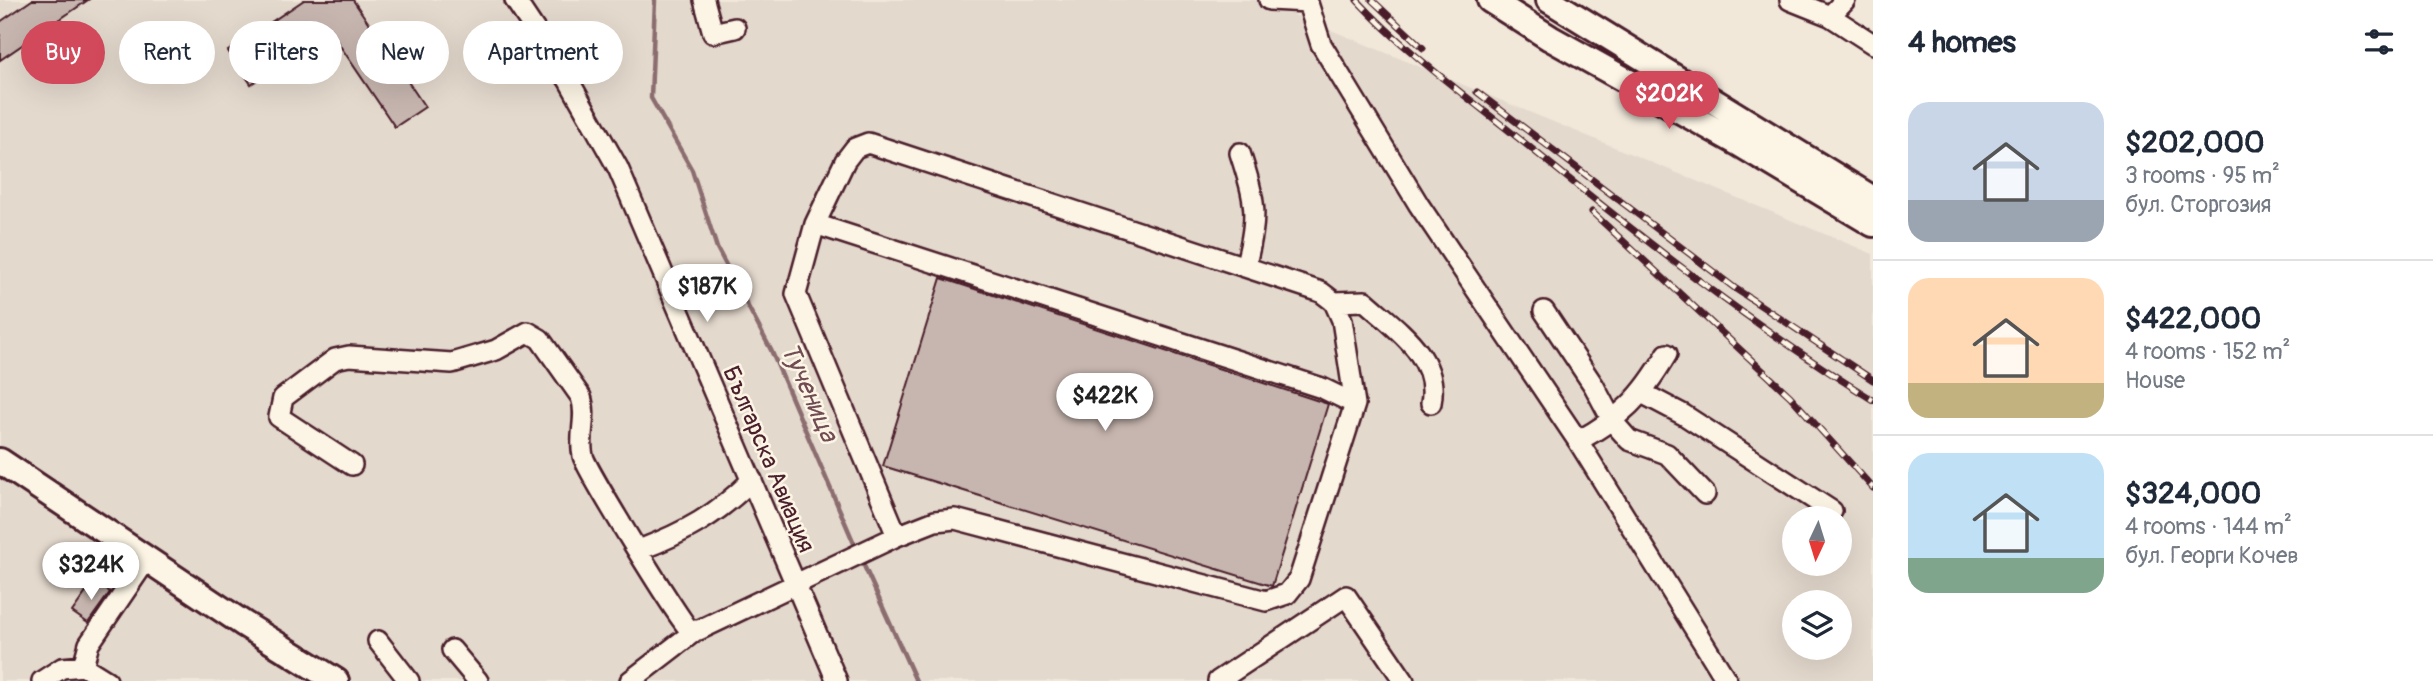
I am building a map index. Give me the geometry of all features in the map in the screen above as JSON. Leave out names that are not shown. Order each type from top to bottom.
[{"type":"main road","points":[[1490,0],[1550,38],[1738,143],[1873,224]]},
{"type":"main road","points":[[1549,0],[1873,199]]},
{"type":"main road","points":[[0,461],[336,681]]},
{"type":"street","name":"Българска Авиация","points":[[515,0],[569,81],[618,168],[837,681]]},
{"type":"street","points":[[704,0],[713,33],[735,28]]},
{"type":"street","points":[[1269,0],[1308,1],[1321,44],[1419,205],[1578,441],[1727,681]]},
{"type":"street","points":[[1790,0],[1830,16],[1873,44]]},
{"type":"street","points":[[1830,16],[1845,0]]},
{"type":"street","points":[[630,681],[695,631],[795,582],[935,521],[955,519],[1266,601],[1278,600],[1299,579],[1355,404],[1342,320],[1334,302],[1321,292],[868,143],[855,148],[845,161],[815,224],[796,294],[897,536]]},
{"type":"street","points":[[1240,153],[1255,202],[1252,239],[1245,267]]},
{"type":"street","points":[[815,224],[1322,388],[1355,404]]},
{"type":"street","points":[[1334,302],[1365,301],[1419,349],[1434,386],[1431,403]]},
{"type":"street","points":[[1544,311],[1594,386],[1613,422],[1629,440],[1667,454],[1706,494]]},
{"type":"street","points":[[352,465],[279,417],[283,398],[323,365],[349,356],[452,363],[496,350],[527,332],[535,334],[581,397],[584,406],[583,457],[607,502],[686,628],[695,631]]},
{"type":"street","points":[[1578,441],[1613,422],[1642,393],[1667,354]]},
{"type":"street","points":[[1642,393],[1684,415],[1824,506]]},
{"type":"street","points":[[639,550],[686,532],[723,508],[752,480]]},
{"type":"street","points":[[83,666],[89,644],[147,559]]},
{"type":"street","points":[[1218,681],[1346,596],[1404,681]]},
{"type":"street","points":[[378,641],[409,681]]},
{"type":"street","points":[[452,650],[478,681]]},
{"type":"street","points":[[43,681],[62,668],[83,666],[107,681]]},
{"type":"shaded area","points":[[0,0],[1277,0],[1285,11],[1873,254],[1873,681],[0,681]]},
{"type":"building","points":[[32,0],[88,0],[57,21],[21,21],[21,46],[0,60],[0,22]]},
{"type":"building","points":[[304,0],[353,0],[367,21],[356,21],[356,69],[342,49],[342,21],[273,21]]},
{"type":"building","points":[[366,84],[410,84],[425,107],[395,127]]},
{"type":"building","points":[[941,278],[1328,404],[1272,586],[883,466]]},
{"type":"building","points":[[94,581],[110,592],[88,623],[72,612]]},
{"type":"waterway","name":"Тученица","points":[[655,0],[651,98],[692,170],[717,248],[771,350],[856,548]]},
{"type":"waterway","name":"Тученица","points":[[861,559],[916,681]]},
{"type":"railway","points":[[1357,0],[1396,39],[1439,75],[1653,245],[1739,310],[1873,400]]},
{"type":"railway","points":[[1372,0],[1423,48]]},
{"type":"railway","points":[[1477,92],[1736,289],[1873,380]]},
{"type":"railway","points":[[1592,212],[1790,396],[1873,488]]}]
